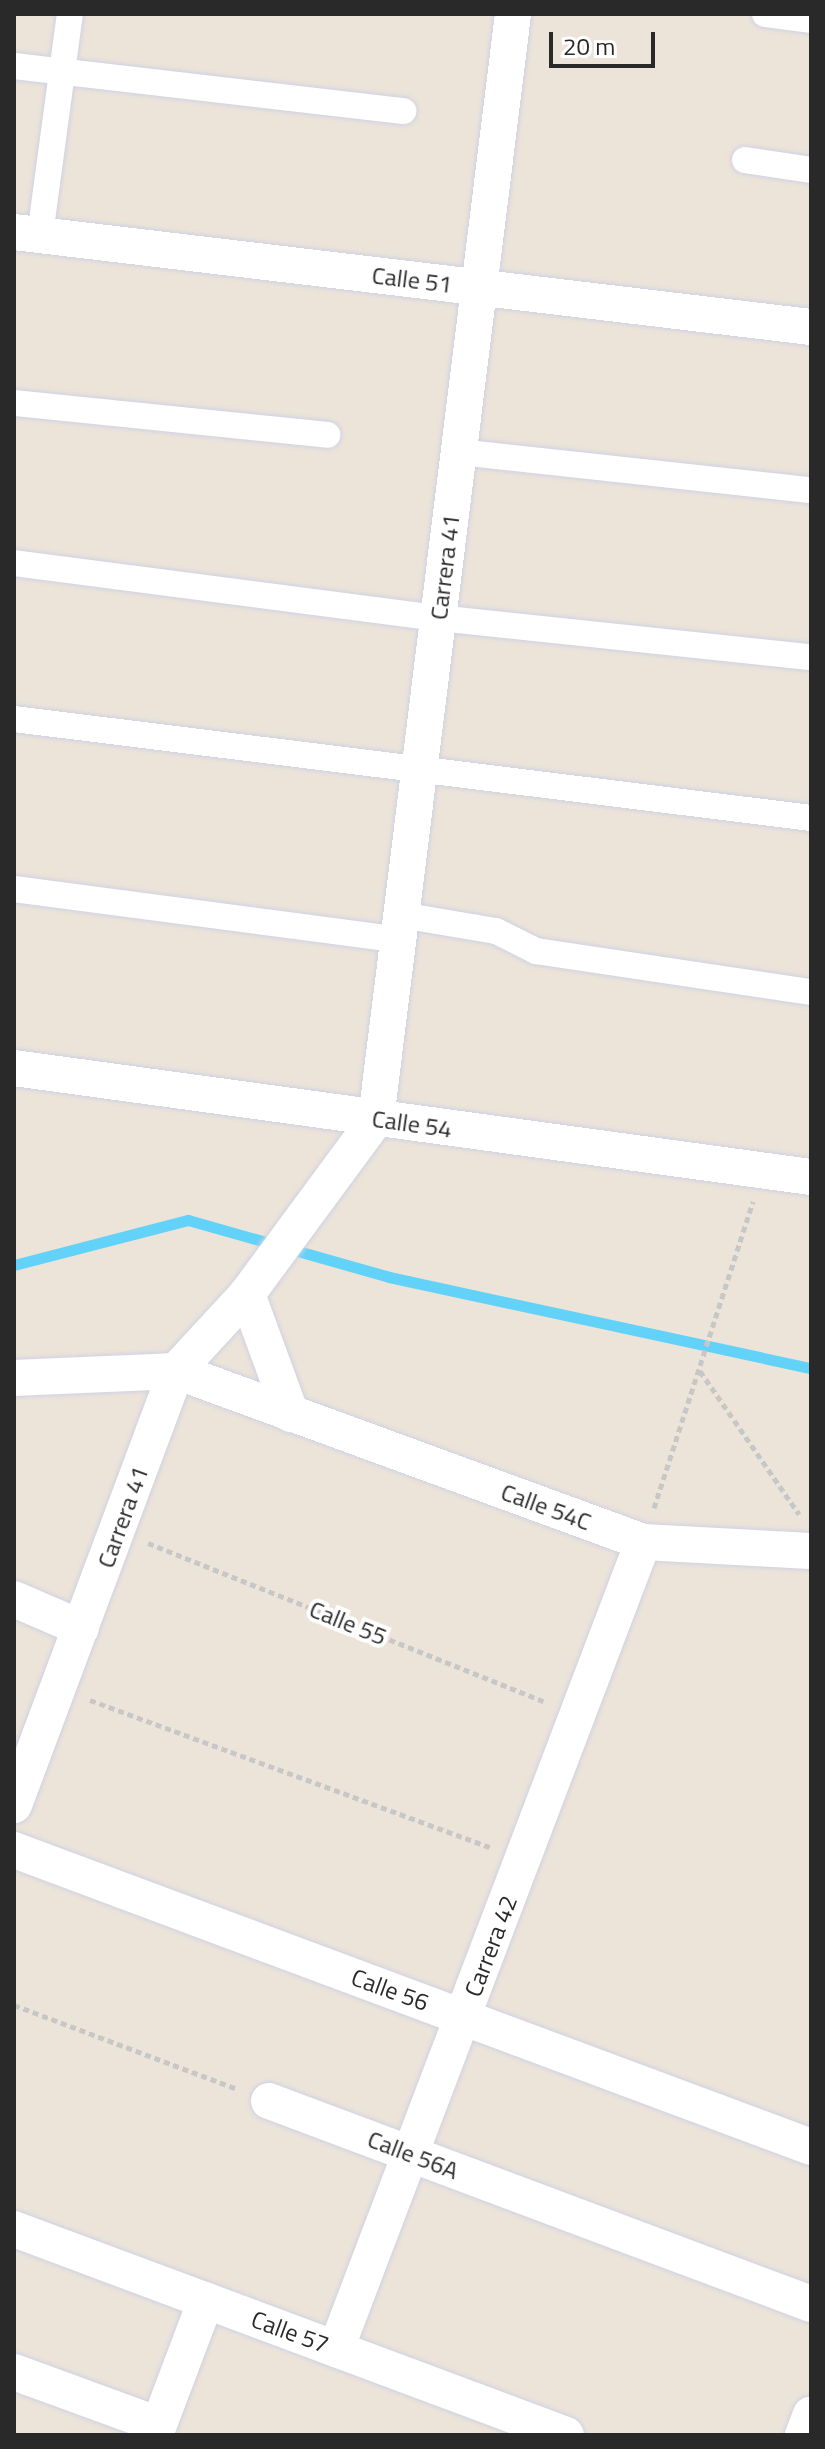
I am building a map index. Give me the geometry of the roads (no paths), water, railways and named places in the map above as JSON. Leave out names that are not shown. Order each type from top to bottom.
[{"type":"street","points":[[27,233],[62,72],[70,14]]},
{"type":"street","name":"Carrera 41","points":[[14,1805],[23,1755],[59,1688],[176,1371],[247,1294],[376,1119],[513,14]]},
{"type":"street","points":[[765,14],[811,20]]},
{"type":"street","points":[[14,66],[403,111]]},
{"type":"street","points":[[745,160],[811,170]]},
{"type":"street","name":"Calle 51","points":[[27,233],[811,327]]},
{"type":"street","points":[[14,403],[327,435]]},
{"type":"street","points":[[459,452],[811,490]]},
{"type":"street","points":[[14,563],[438,618],[811,657]]},
{"type":"street","points":[[14,719],[420,767],[811,818]]},
{"type":"street","points":[[14,889],[400,928],[496,931],[536,951],[811,992]]},
{"type":"street","name":"Calle 54","points":[[14,1068],[811,1177]]},
{"type":"street","points":[[247,1294],[291,1414]]},
{"type":"street","name":"Calle 54C","points":[[14,1378],[176,1371],[643,1542],[807,1535]]},
{"type":"street","name":"Carrera 42","points":[[336,2349],[525,1860],[643,1542]]},
{"type":"street","points":[[14,1599],[81,1628]]},
{"type":"street","name":"Calle 56","points":[[14,1850],[811,2147]]},
{"type":"street","name":"Calle 56A","points":[[269,2101],[811,2304]]},
{"type":"street","name":"Calle 57","points":[[14,2229],[566,2435]]},
{"type":"street","points":[[14,2372],[157,2430],[206,2300]]},
{"type":"street","points":[[803,2435],[811,2414]]},
{"type":"waterway","points":[[14,1265],[188,1220],[389,1277],[811,1368]]}]
